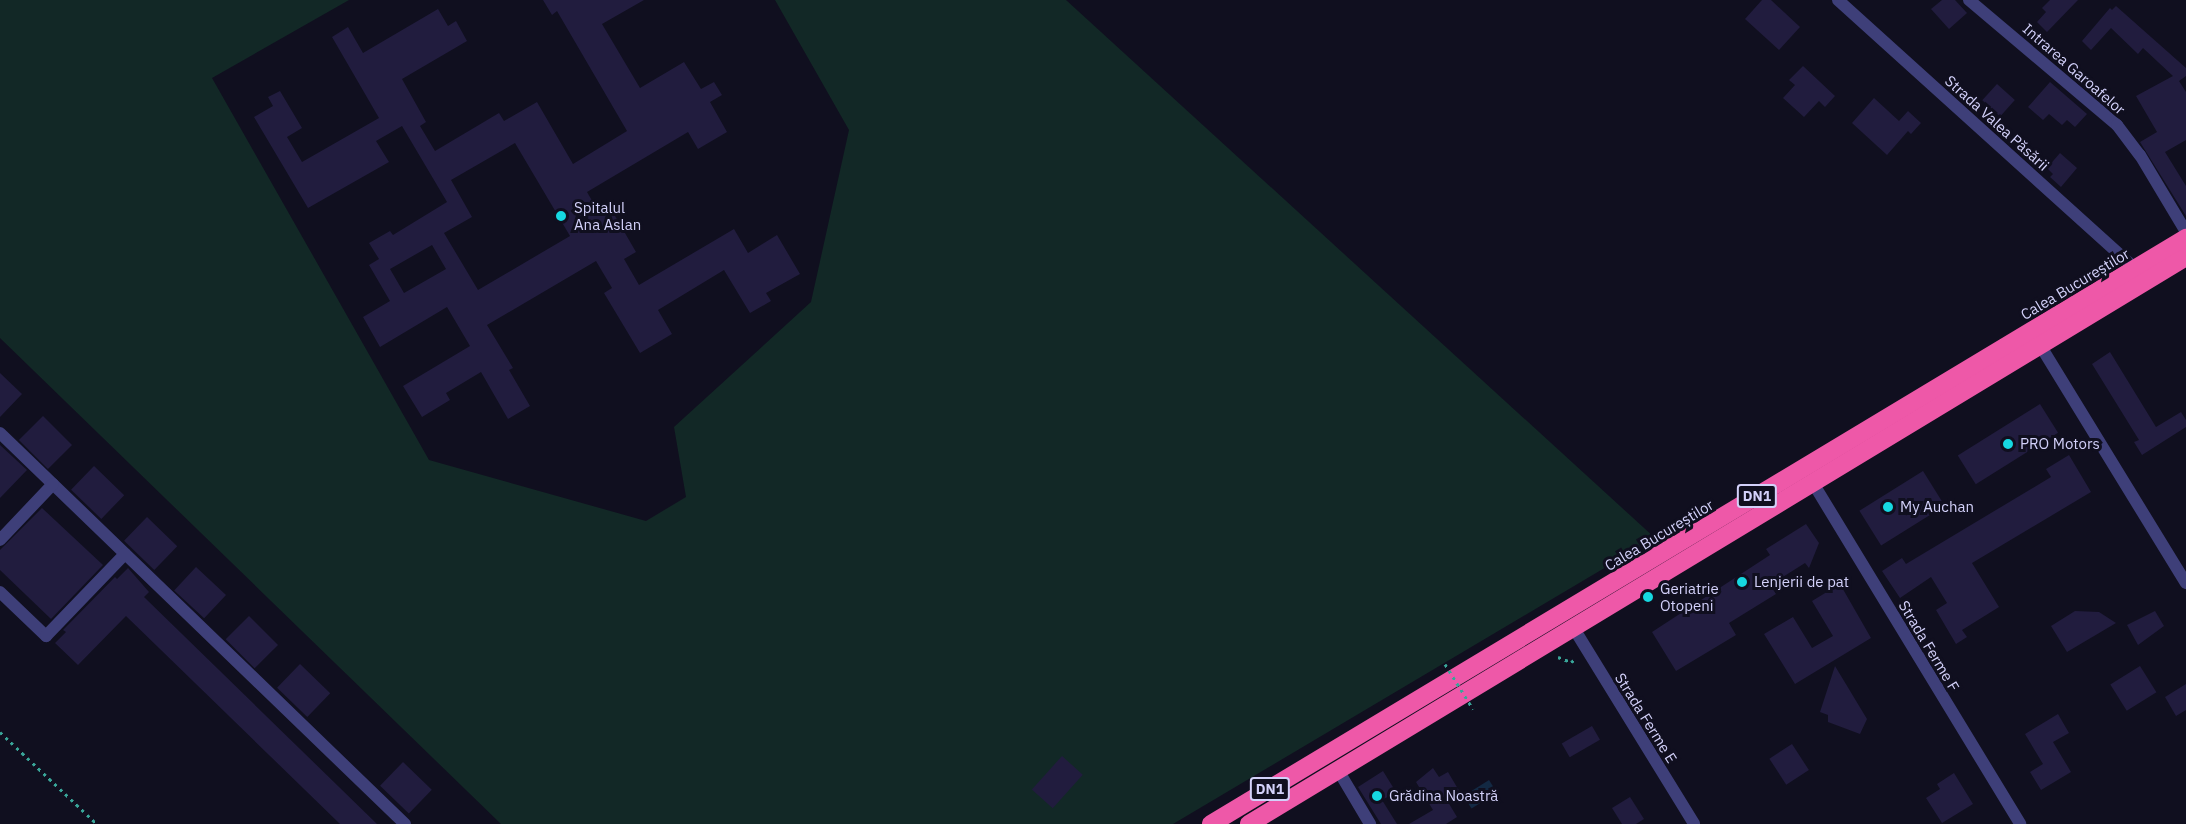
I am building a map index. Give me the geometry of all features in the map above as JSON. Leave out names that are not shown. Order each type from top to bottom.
[{"type":"highway","name":"Calea Bucureștilor","points":[[1211,824],[2186,238]]},
{"type":"highway","name":"DN1","points":[[1249,824],[2186,257]]},
{"type":"street","name":"Strada Valea Păsării","points":[[1838,0],[2136,269]]},
{"type":"street","name":"Intrarea Garoafelor","points":[[1970,0],[2117,126],[2140,155],[2186,232]]},
{"type":"street","points":[[2040,345],[2186,583]]},
{"type":"street","points":[[0,433],[405,824]]},
{"type":"street","name":"Strada Ferme F","points":[[1813,483],[2020,824]]},
{"type":"street","points":[[0,540],[53,484]]},
{"type":"street","points":[[0,592],[46,636],[125,554]]},
{"type":"street","name":"Strada Ferme E","points":[[1573,627],[1694,824]]},
{"type":"street","points":[[1338,770],[1371,824]]},
{"type":"path","points":[[1556,657],[1563,657],[1571,662],[1587,652]]},
{"type":"path","points":[[1444,664],[1473,710]]},
{"type":"path","points":[[0,732],[97,824]]},
{"type":"green space","points":[[0,0],[349,0],[212,78],[429,460],[646,521],[686,497],[674,427],[811,302],[849,130],[775,0],[1066,0],[1655,538],[1173,824],[501,824],[0,338]]},
{"type":"water","points":[[1489,780],[1497,793],[1472,809],[1464,796]]},
{"type":"building","points":[[543,0],[644,0],[602,24],[640,88],[684,62],[701,89],[714,82],[722,95],[710,102],[727,132],[698,149],[688,132],[587,192],[601,216],[611,209],[636,252],[624,259],[639,285],[734,229],[748,253],[777,235],[800,274],[766,293],[771,301],[750,313],[724,270],[658,310],[672,334],[640,353],[604,293],[612,288],[596,261],[487,325],[513,368],[509,370],[530,406],[508,419],[481,372],[446,393],[450,400],[422,417],[403,386],[470,346],[447,307],[380,347],[363,317],[390,301],[369,265],[379,259],[369,243],[390,231],[393,235],[447,202],[402,126],[376,141],[389,162],[308,208],[254,117],[273,106],[268,97],[280,91],[302,128],[287,137],[302,162],[379,118],[332,37],[348,27],[363,53],[438,9],[448,26],[456,21],[467,41],[402,79],[426,122],[420,126],[435,151],[499,113],[504,121],[537,102],[573,164],[627,131],[557,11],[552,15]],"holes":[[[515,143],[570,236],[478,290],[444,233],[472,217],[451,180]],[[432,245],[446,269],[404,293],[390,269]]]},
{"type":"building","points":[[1762,0],[1771,0],[1800,27],[1779,50],[1745,19]]},
{"type":"building","points":[[1942,0],[1955,0],[1967,13],[1949,29],[1931,9]]},
{"type":"building","points":[[2050,0],[2078,0],[2047,32],[2037,22],[2046,12],[2042,8]]},
{"type":"building","points":[[2116,6],[2186,68],[2186,76],[2179,81],[2186,92],[2186,140],[2165,152],[2186,186],[2186,216],[2140,142],[2157,132],[2136,96],[2173,76],[2143,48],[2138,54],[2111,28],[2091,50],[2082,41],[2110,8],[2112,10]]},
{"type":"building","points":[[1803,66],[1835,96],[1825,107],[1819,101],[1804,117],[1783,98],[1795,85],[1789,80]]},
{"type":"building","points":[[2050,82],[2087,114],[2075,127],[2067,120],[2062,125],[2049,114],[2043,120],[2028,107]]},
{"type":"building","points":[[1997,84],[2015,100],[2000,116],[1982,100]]},
{"type":"building","points":[[1874,98],[1899,121],[1908,111],[1921,123],[1911,134],[1908,131],[1887,155],[1852,123]]},
{"type":"building","points":[[2060,153],[2077,168],[2061,187],[2050,177],[2053,174],[2047,168]]},
{"type":"building","points":[[2110,352],[2156,427],[2181,412],[2186,420],[2186,427],[2142,455],[2134,442],[2139,440],[2092,364]]},
{"type":"building","points":[[0,373],[22,394],[0,417]]},
{"type":"building","name":"PRO Motors","points":[[2040,404],[2058,433],[1976,484],[1958,455]]},
{"type":"building","points":[[43,416],[72,445],[48,469],[19,440]]},
{"type":"building","points":[[0,445],[27,470],[0,498]]},
{"type":"building","points":[[2069,455],[2091,492],[1972,563],[1999,607],[1962,630],[1967,637],[1956,644],[1936,610],[1947,603],[1931,577],[1900,598],[1882,571],[1902,558],[1906,564],[2051,477],[2046,469]]},
{"type":"building","points":[[94,466],[124,495],[101,519],[71,490]]},
{"type":"building","points":[[1923,471],[1945,506],[1881,546],[1859,511]]},
{"type":"building","points":[[42,508],[103,565],[51,619],[0,570],[0,550]]},
{"type":"building","points":[[147,517],[177,546],[154,570],[124,541]]},
{"type":"building","points":[[1806,524],[1819,543],[1809,568],[1805,563],[1770,585],[1776,594],[1729,623],[1736,635],[1676,671],[1652,632],[1770,555],[1766,549]]},
{"type":"building","points":[[196,567],[226,595],[204,618],[174,590]]},
{"type":"building","points":[[128,568],[149,592],[144,597],[377,824],[340,824],[126,616],[78,665],[55,643],[66,632],[63,630],[115,577],[117,579]]},
{"type":"building","points":[[1840,584],[1871,638],[1795,684],[1764,634],[1793,617],[1812,648],[1833,636],[1812,601]]},
{"type":"building","points":[[2075,611],[2099,612],[2116,623],[2067,652],[2051,626]]},
{"type":"building","points":[[2155,611],[2164,626],[2138,645],[2127,625]]},
{"type":"building","points":[[249,616],[278,645],[255,668],[226,639]]},
{"type":"building","points":[[300,664],[330,693],[307,717],[277,688]]},
{"type":"building","points":[[1835,666],[1867,719],[1860,734],[1828,722],[1828,715],[1820,712]]},
{"type":"building","points":[[2140,666],[2156,692],[2127,711],[2110,685]]},
{"type":"building","points":[[2186,684],[2186,710],[2176,716],[2165,697]]},
{"type":"building","points":[[2058,714],[2069,733],[2053,742],[2071,772],[2041,790],[2030,772],[2043,764],[2025,734]]},
{"type":"building","points":[[1592,726],[1600,740],[1570,757],[1562,744]]},
{"type":"building","points":[[1792,744],[1809,770],[1786,785],[1769,759]]},
{"type":"building","points":[[1062,756],[1083,775],[1053,808],[1032,789]]},
{"type":"building","points":[[403,762],[432,790],[409,814],[380,786]]},
{"type":"building","points":[[1433,768],[1439,777],[1448,772],[1461,794],[1448,802],[1457,817],[1446,824],[1409,824],[1433,810],[1416,782]]},
{"type":"building","name":"Grădina Noastră","points":[[1383,771],[1396,792],[1382,800],[1397,824],[1381,824],[1358,787]]},
{"type":"building","points":[[1954,773],[1973,804],[1942,823],[1926,798],[1940,789],[1937,784]]},
{"type":"building","points":[[1630,797],[1644,819],[1636,824],[1622,824],[1612,808]]},
{"type":"place","name":"Spitalul Ana Aslan","points":[[561,216]]},
{"type":"place","name":"PRO Motors","points":[[2008,444]]},
{"type":"place","name":"My Auchan","points":[[1888,507]]},
{"type":"place","name":"Lenjerii de pat","points":[[1742,582]]},
{"type":"place","name":"Geriatrie Otopeni","points":[[1648,597]]},
{"type":"place","name":"Grădina Noastră","points":[[1377,796]]}]
